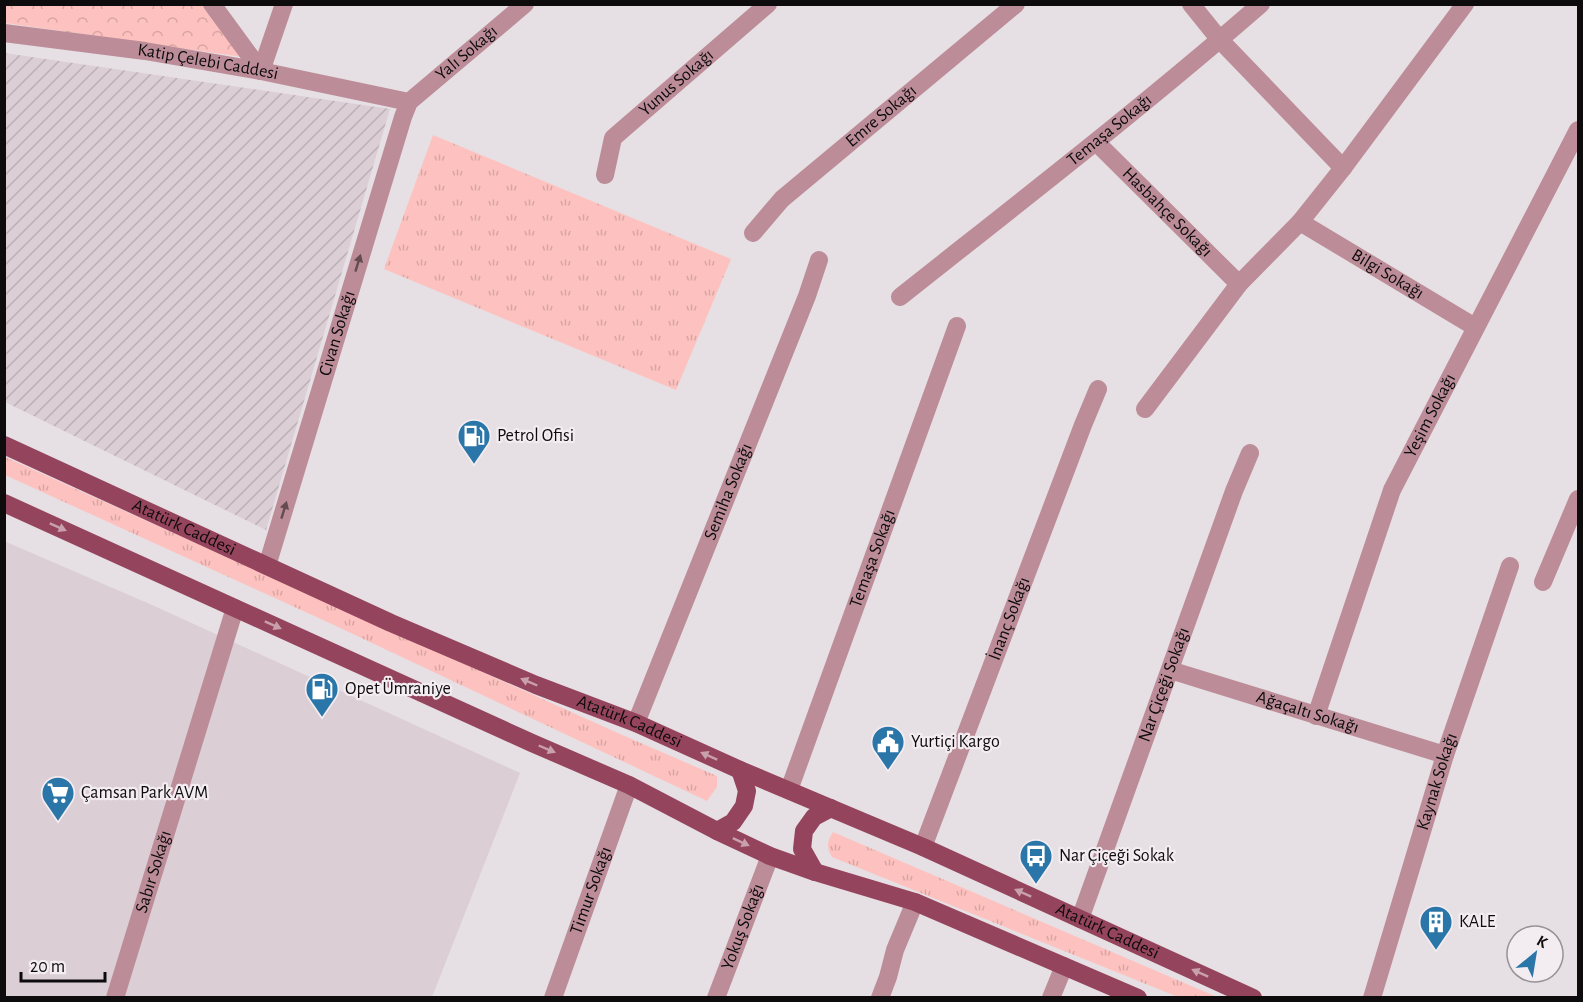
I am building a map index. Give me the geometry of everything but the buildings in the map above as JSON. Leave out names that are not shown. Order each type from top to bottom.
[{"type":"main road","name":"Atatürk Caddesi","points":[[4,445],[391,623],[536,685],[636,723],[740,770],[923,847],[1253,998]]},
{"type":"main road","points":[[4,503],[629,785],[770,856],[915,902],[1138,998]]},
{"type":"main road","points":[[717,831],[733,822],[744,806],[747,791],[740,770]]},
{"type":"main road","points":[[815,872],[802,849],[804,831],[814,817],[831,808]]},
{"type":"street","points":[[212,4],[261,72]]},
{"type":"street","points":[[261,72],[284,4]]},
{"type":"street","name":"Yalı Sokağı","points":[[409,102],[525,4]]},
{"type":"street","name":"Yunus Sokağı","points":[[605,175],[613,138],[768,4]]},
{"type":"street","name":"Emre Sokağı","points":[[753,233],[782,199],[1016,4]]},
{"type":"street","points":[[1191,4],[1220,40],[1343,168]]},
{"type":"street","name":"Temaşa Sokağı","points":[[900,297],[1096,142],[1261,4]]},
{"type":"street","points":[[1145,408],[1239,284],[1300,222],[1343,168],[1465,4]]},
{"type":"street","name":"Katip Çelebi Caddesi","points":[[4,33],[145,51],[409,102]]},
{"type":"street","name":"Civan Sokağı","points":[[267,566],[409,102]]},
{"type":"street","name":"Yeşim Sokağı","points":[[1316,716],[1392,490],[1578,130]]},
{"type":"street","name":"Hasbahçe Sokağı","points":[[1096,142],[1239,284]]},
{"type":"street","name":"Bilgi Sokağı","points":[[1300,222],[1475,327]]},
{"type":"street","name":"Semiha Sokağı","points":[[636,723],[807,296],[819,260]]},
{"type":"street","name":"Temaşa Sokağı","points":[[789,790],[957,326]]},
{"type":"street","name":"İnanç Sokağı","points":[[923,847],[1098,389]]},
{"type":"street","name":"Nar Çiçeği Sokağı","points":[[1080,919],[1250,453]]},
{"type":"street","points":[[1543,582],[1578,499]]},
{"type":"street","name":"Kaynak Sokağı","points":[[1371,998],[1445,755],[1510,566]]},
{"type":"street","name":"Sabır Sokağı","points":[[115,998],[236,608]]},
{"type":"street","name":"Ağaçaltı Sokağı","points":[[1170,670],[1445,755]]},
{"type":"street","name":"Timur Sokağı","points":[[553,998],[629,785]]},
{"type":"street","name":"Yokuş Sokağı","points":[[716,998],[770,856]]},
{"type":"street","points":[[879,998],[888,977],[895,950],[915,902]]},
{"type":"street","points":[[1051,998],[1064,966]]},
{"type":"shaded area","points":[[4,53],[390,109],[266,530],[5,402]]},
{"type":"shaded area","points":[[4,541],[152,605],[520,773],[432,997],[5,997]]},
{"type":"green space","points":[[5,5],[203,5],[243,57],[5,23]]},
{"type":"green space","points":[[433,135],[731,259],[676,390],[384,269]]},
{"type":"green space","points":[[5,457],[717,776],[717,787],[707,801],[336,626],[5,475]]},
{"type":"green space","points":[[833,832],[1217,997],[1178,997],[832,857],[828,844]]},
{"type":"place","name":"Petrol Ofisi","points":[[474,465]]},
{"type":"place","name":"Opet Ümraniye","points":[[322,718]]},
{"type":"place","name":"Yurtiçi Kargo","points":[[888,771]]},
{"type":"place","name":"Çamsan Park AVM","points":[[58,822]]},
{"type":"place","name":"Nar Çiçeği Sokak","points":[[1036,885]]},
{"type":"place","name":"KALE","points":[[1436,951]]}]
